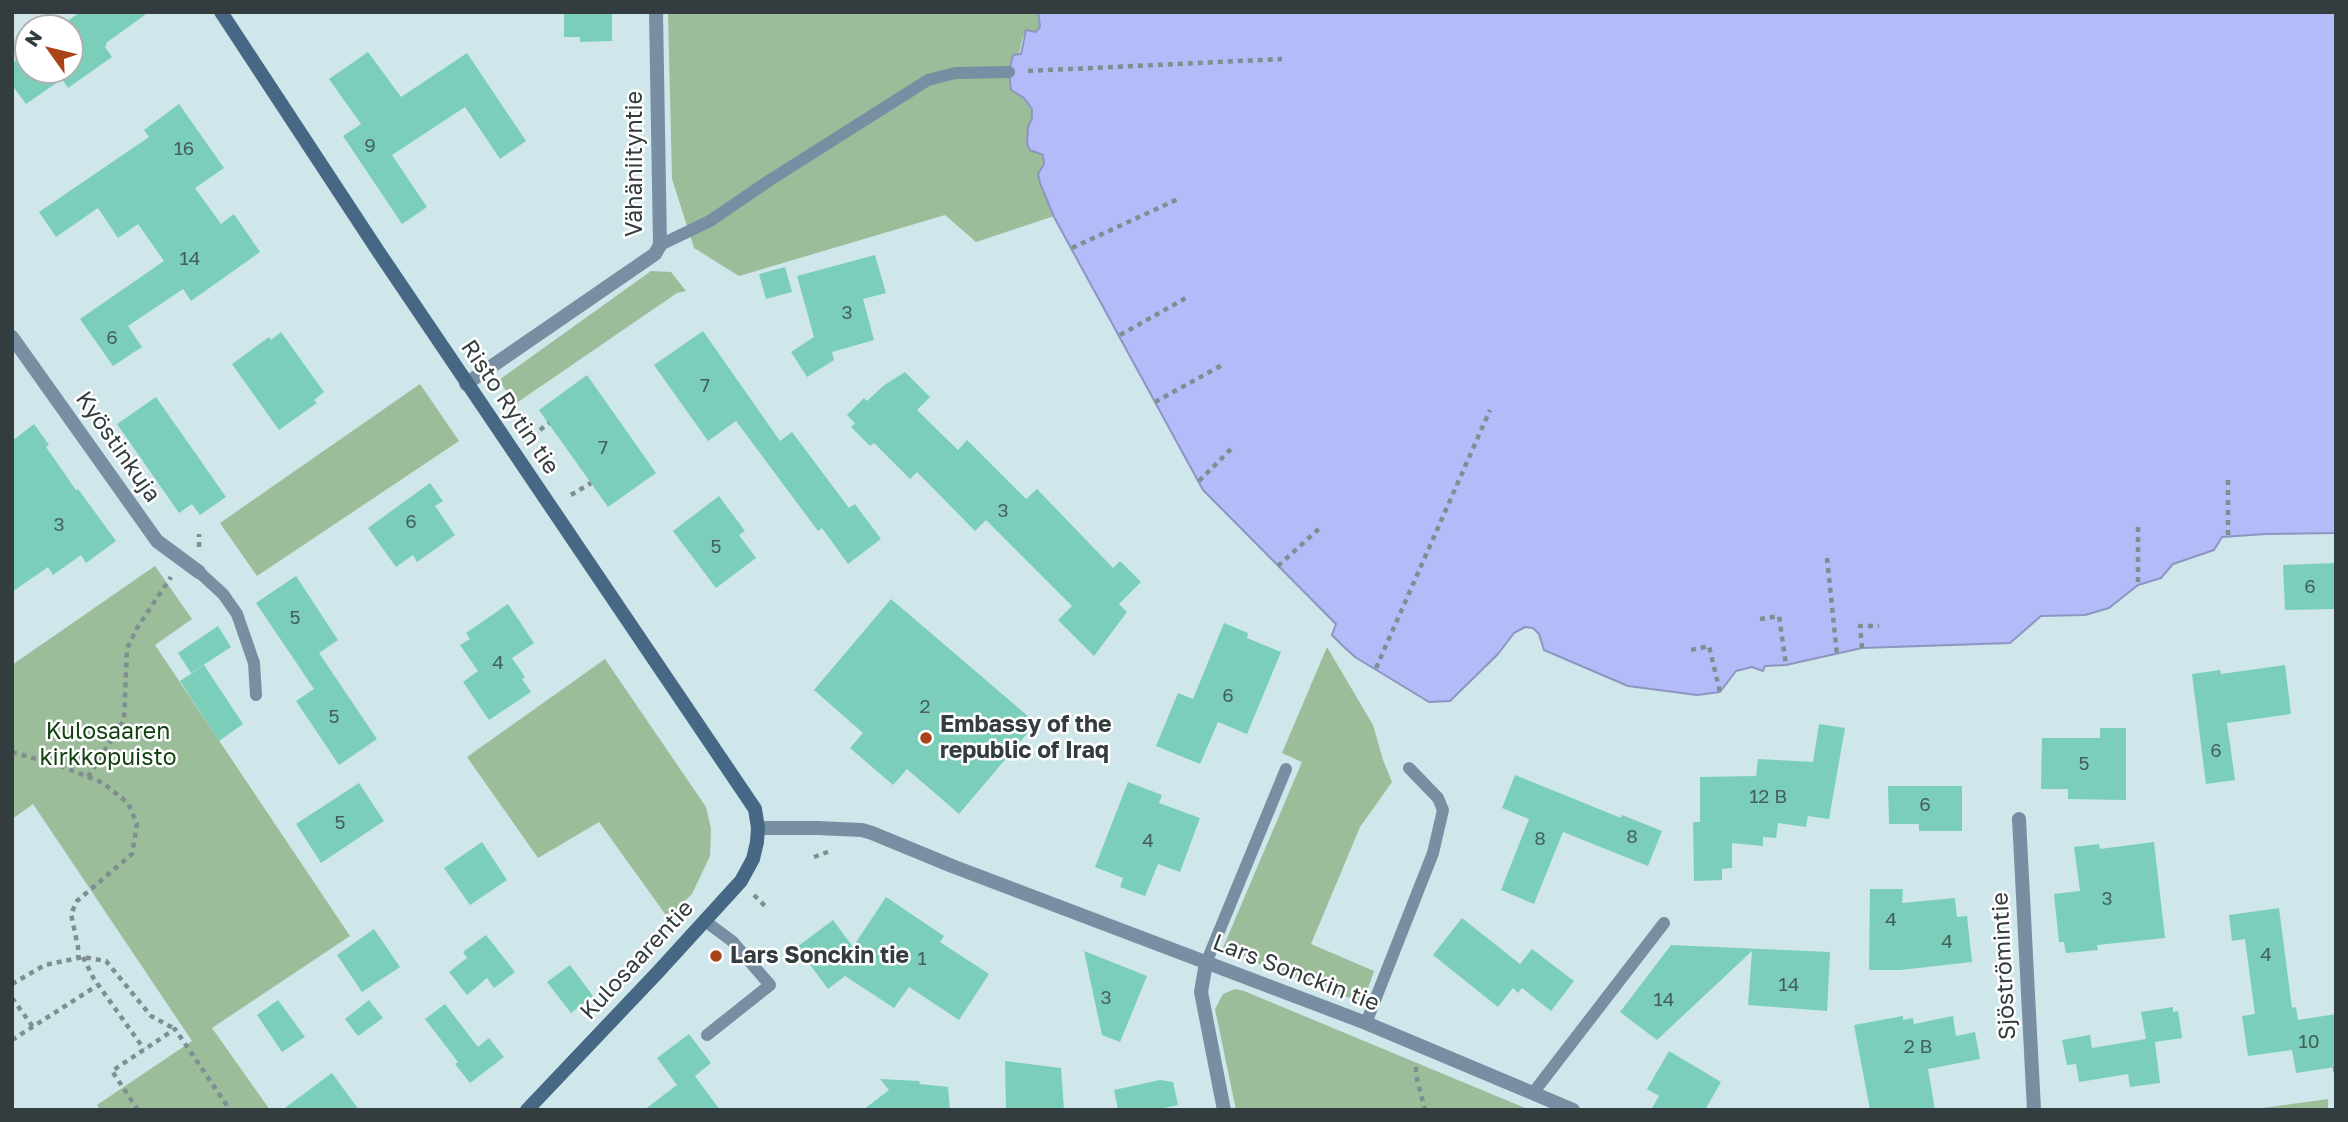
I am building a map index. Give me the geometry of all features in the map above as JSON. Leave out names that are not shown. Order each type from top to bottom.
[{"type":"street","name":"Risto Rytin tie","points":[[221,12],[466,384],[746,794],[755,809],[758,828]]},
{"type":"street","name":"Vähäniityntie","points":[[466,384],[655,254],[660,245],[656,12]]},
{"type":"street","name":"Kyöstinkuja","points":[[12,337],[157,541],[199,572]]},
{"type":"street","name":"Sjöströmintie","points":[[2019,819],[2034,1110]]},
{"type":"street","name":"Kulosaarentie","points":[[527,1110],[741,881],[753,859],[758,842],[758,828]]},
{"type":"street","name":"Lars Sonckin tie","points":[[758,828],[817,828],[872,833],[1366,1023],[1573,1110]]},
{"type":"street","points":[[1206,963],[1201,992],[1224,1110]]},
{"type":"lane","points":[[660,245],[710,222],[770,180],[928,80],[955,73],[1009,72]]},
{"type":"lane","points":[[199,572],[223,594],[237,614],[254,663],[256,695]]},
{"type":"lane","points":[[1366,1023],[1433,853],[1443,810],[1438,798],[1409,768]]},
{"type":"lane","points":[[1206,963],[1286,769]]},
{"type":"lane","points":[[705,921],[732,941],[770,985],[708,1035]]},
{"type":"lane","points":[[1533,1093],[1664,923]]},
{"type":"path","points":[[1054,70],[1282,59]]},
{"type":"path","points":[[1072,248],[1178,199]]},
{"type":"path","points":[[1120,335],[1186,298]]},
{"type":"path","points":[[1155,402],[1224,364]]},
{"type":"path","points":[[1376,668],[1490,410]]},
{"type":"path","points":[[532,436],[549,424]]},
{"type":"path","points":[[1199,481],[1234,446]]},
{"type":"path","points":[[2228,480],[2228,536]]},
{"type":"path","points":[[571,495],[591,483]]},
{"type":"path","points":[[1278,566],[1322,526]]},
{"type":"path","points":[[2138,527],[2138,585]]},
{"type":"path","points":[[1827,558],[1837,655]]},
{"type":"path","points":[[88,777],[124,720],[127,649],[137,628],[182,559]]},
{"type":"path","points":[[1760,619],[1779,615],[1786,665]]},
{"type":"path","points":[[1862,648],[1860,626],[1880,626]]},
{"type":"path","points":[[1692,650],[1709,646],[1720,692]]},
{"type":"path","points":[[12,752],[88,777],[115,790],[128,803],[137,824],[132,854],[77,901],[71,914],[80,957],[144,1049]]},
{"type":"path","points":[[12,984],[45,965],[80,957],[106,961],[151,1016],[175,1029],[230,1110]]},
{"type":"path","points":[[12,1040],[98,985]]},
{"type":"path","points":[[12,998],[33,1027]]},
{"type":"path","points":[[138,1110],[112,1071],[175,1029]]},
{"type":"path","points":[[1416,1045],[1416,1075],[1425,1110]]},
{"type":"path","points":[[2335,1067],[2336,1073]]},
{"type":"green space","points":[[668,12],[1038,12],[1040,27],[1036,33],[1023,36],[1011,90],[1024,98],[1032,109],[1044,164],[1038,174],[1054,216],[976,242],[945,215],[739,276],[694,248],[672,179]]},
{"type":"green space","points":[[651,271],[671,272],[686,291],[677,293],[515,404],[499,380]]},
{"type":"green space","points":[[420,384],[459,441],[257,576],[220,523]]},
{"type":"green space","name":"Kulosaaren kirkkopuisto","points":[[155,566],[192,619],[155,645],[350,936],[212,1028],[270,1110],[100,1110],[97,1105],[192,1041],[33,804],[12,819],[12,665]]},
{"type":"green space","points":[[1327,647],[1373,725],[1392,782],[1360,827],[1311,944],[1374,971],[1363,1003],[1222,950],[1302,762],[1282,753]]},
{"type":"green space","points":[[605,659],[706,807],[711,829],[710,856],[692,894],[668,918],[599,822],[538,858],[467,757]]},
{"type":"green space","points":[[1235,989],[1530,1110],[1236,1110],[1215,1009],[1223,994]]},
{"type":"green space","points":[[2328,1099],[2328,1110],[2263,1108]]},
{"type":"water","points":[[1038,12],[2336,12],[2336,533],[2222,537],[2214,550],[2173,564],[2161,578],[2138,585],[2109,608],[2085,615],[2041,616],[2010,643],[1862,648],[1786,665],[1765,666],[1763,671],[1752,667],[1736,671],[1720,692],[1697,695],[1628,686],[1544,650],[1539,634],[1533,628],[1525,627],[1514,633],[1498,654],[1450,701],[1429,702],[1355,657],[1343,646],[1332,635],[1336,624],[1203,490],[1054,217],[1040,183],[1038,174],[1044,164],[1043,155],[1030,150],[1027,144],[1032,109],[1024,98],[1011,90],[1009,72],[1013,55],[1021,54],[1026,30],[1036,32],[1040,27]]},
{"type":"building","points":[[149,12],[106,43],[105,47],[112,57],[84,77],[84,14],[77,14]]},
{"type":"building","points":[[564,12],[612,12],[612,41],[580,42],[580,37],[564,37]]},
{"type":"building","points":[[368,52],[401,97],[467,53],[526,141],[500,159],[465,107],[392,155],[427,207],[402,224],[343,136],[361,124],[329,79]]},
{"type":"building","points":[[14,62],[14,84],[55,84],[26,104],[12,85]]},
{"type":"building","points":[[179,104],[224,168],[195,188],[221,224],[234,214],[260,252],[191,301],[183,289],[128,326],[142,347],[113,366],[80,319],[164,261],[138,224],[118,238],[98,208],[56,237],[39,212],[149,137],[144,130]]},
{"type":"building","points":[[875,255],[886,293],[863,299],[874,340],[832,352],[834,360],[807,377],[791,352],[814,337],[797,276]]},
{"type":"building","points":[[785,267],[792,292],[766,299],[759,274]]},
{"type":"building","points":[[703,331],[780,441],[792,432],[849,508],[855,504],[881,539],[848,564],[822,528],[818,531],[736,421],[708,441],[654,365]]},
{"type":"building","points":[[281,332],[324,392],[314,400],[317,403],[279,430],[232,364],[269,337],[271,340]]},
{"type":"building","points":[[905,372],[930,397],[917,410],[958,450],[967,440],[1026,499],[1037,489],[1113,568],[1120,561],[1141,582],[1119,604],[1127,612],[1094,656],[1058,620],[1072,606],[986,520],[975,531],[917,472],[910,479],[874,443],[870,446],[851,427],[855,423],[847,415],[864,398],[867,401],[883,386]]},
{"type":"building","points":[[587,375],[656,473],[608,507],[539,410]]},
{"type":"building","points":[[156,397],[226,497],[200,515],[192,504],[179,513],[117,424]]},
{"type":"building","points":[[34,424],[49,445],[46,447],[76,490],[78,489],[116,541],[86,563],[81,555],[53,575],[48,567],[12,592],[12,441]]},
{"type":"building","points":[[430,483],[443,501],[435,506],[455,535],[417,562],[413,555],[396,567],[368,528]]},
{"type":"building","points":[[719,496],[745,531],[739,535],[756,558],[716,588],[673,531]]},
{"type":"building","points":[[2336,563],[2336,609],[2285,610],[2283,565]]},
{"type":"building","points":[[296,576],[338,640],[319,653],[377,739],[339,765],[296,701],[314,689],[256,603]]},
{"type":"building","points":[[891,599],[1036,723],[959,814],[907,769],[893,785],[850,748],[863,733],[814,690]]},
{"type":"building","points":[[508,604],[534,643],[512,658],[531,692],[489,720],[463,682],[478,671],[460,645],[470,639],[466,633]]},
{"type":"building","points":[[1224,623],[1248,633],[1247,638],[1281,652],[1247,734],[1218,722],[1200,764],[1156,746],[1178,693],[1193,699]]},
{"type":"building","points":[[218,626],[231,647],[191,673],[178,653]]},
{"type":"building","points":[[204,665],[243,724],[219,741],[180,681]]},
{"type":"building","points":[[2285,665],[2291,714],[2227,723],[2235,780],[2206,784],[2192,674],[2220,670],[2221,674]]},
{"type":"building","points":[[1819,724],[1845,728],[1829,819],[1808,816],[1806,827],[1778,823],[1776,838],[1763,837],[1763,846],[1732,843],[1732,868],[1722,869],[1722,880],[1694,881],[1693,822],[1700,822],[1700,777],[1756,776],[1758,759],[1813,762]]},
{"type":"building","points":[[2100,728],[2126,728],[2126,800],[2068,799],[2068,789],[2041,789],[2042,738],[2100,738]]},
{"type":"building","points":[[1515,775],[1621,818],[1622,815],[1662,831],[1648,866],[1563,832],[1534,904],[1501,890],[1529,819],[1502,808]]},
{"type":"building","points":[[1128,782],[1162,795],[1159,803],[1200,818],[1180,872],[1158,864],[1145,896],[1120,887],[1123,878],[1095,867]]},
{"type":"building","points":[[359,783],[384,821],[321,863],[296,824]]},
{"type":"building","points":[[1888,786],[1962,786],[1962,831],[1919,831],[1919,824],[1889,824]]},
{"type":"building","points":[[482,842],[507,880],[470,905],[444,868]]},
{"type":"building","points":[[2154,842],[2165,938],[2097,945],[2098,950],[2066,953],[2064,942],[2059,942],[2054,894],[2080,891],[2074,847],[2099,844],[2100,849]]},
{"type":"building","points":[[1870,889],[1903,889],[1902,903],[1955,898],[1957,917],[1967,916],[1972,962],[1900,970],[1869,970]]},
{"type":"building","points":[[886,897],[944,936],[940,942],[989,974],[959,1020],[909,987],[894,1008],[845,976],[828,989],[797,947],[833,920],[853,947]]},
{"type":"building","points":[[2279,908],[2292,1008],[2296,1007],[2298,1020],[2336,1014],[2336,1067],[2296,1073],[2292,1050],[2248,1056],[2242,1016],[2255,1014],[2245,939],[2232,941],[2229,915]]},
{"type":"building","points":[[1462,918],[1520,964],[1532,949],[1574,981],[1551,1011],[1522,988],[1518,993],[1513,988],[1498,1007],[1433,955]]},
{"type":"building","points":[[374,929],[400,967],[362,992],[337,955]]},
{"type":"building","points":[[486,935],[515,972],[494,988],[487,978],[467,995],[449,972],[467,958],[463,952]]},
{"type":"building","points":[[1671,945],[1830,952],[1827,1011],[1748,1005],[1752,951],[1657,1040],[1620,1012]]},
{"type":"building","points":[[1084,951],[1147,976],[1120,1042],[1102,1035]]},
{"type":"building","points":[[570,965],[593,996],[571,1013],[547,982]]},
{"type":"building","points":[[278,1000],[305,1037],[282,1052],[257,1015]]},
{"type":"building","points":[[369,1000],[383,1018],[358,1036],[345,1019]]},
{"type":"building","points":[[445,1004],[478,1047],[489,1038],[504,1057],[470,1083],[455,1064],[458,1062],[425,1019]]},
{"type":"building","points":[[2173,1007],[2173,1012],[2178,1011],[2182,1038],[2155,1042],[2160,1083],[2130,1087],[2128,1074],[2079,1082],[2076,1064],[2067,1065],[2062,1040],[2090,1035],[2092,1048],[2146,1039],[2141,1012]]},
{"type":"building","points":[[1903,1016],[1903,1020],[1913,1018],[1914,1024],[1953,1016],[1956,1036],[1975,1032],[1980,1059],[1928,1069],[1935,1110],[1870,1110],[1854,1025]]},
{"type":"building","points":[[689,1034],[711,1063],[695,1076],[720,1110],[644,1110],[677,1085],[657,1058]]},
{"type":"building","points":[[1669,1051],[1721,1082],[1705,1110],[1651,1110],[1659,1096],[1647,1089]]},
{"type":"building","points":[[1005,1061],[1061,1068],[1064,1110],[1006,1110]]},
{"type":"building","points":[[332,1073],[359,1110],[282,1110]]},
{"type":"building","points":[[880,1079],[919,1081],[920,1084],[948,1087],[950,1110],[863,1110],[889,1090]]},
{"type":"building","points":[[1160,1080],[1173,1082],[1178,1105],[1154,1110],[1118,1110],[1114,1090]]},
{"type":"place","name":"Embassy of the republic of Iraq","points":[[926,738]]},
{"type":"place","name":"Lars Sonckin tie","points":[[716,956]]}]
